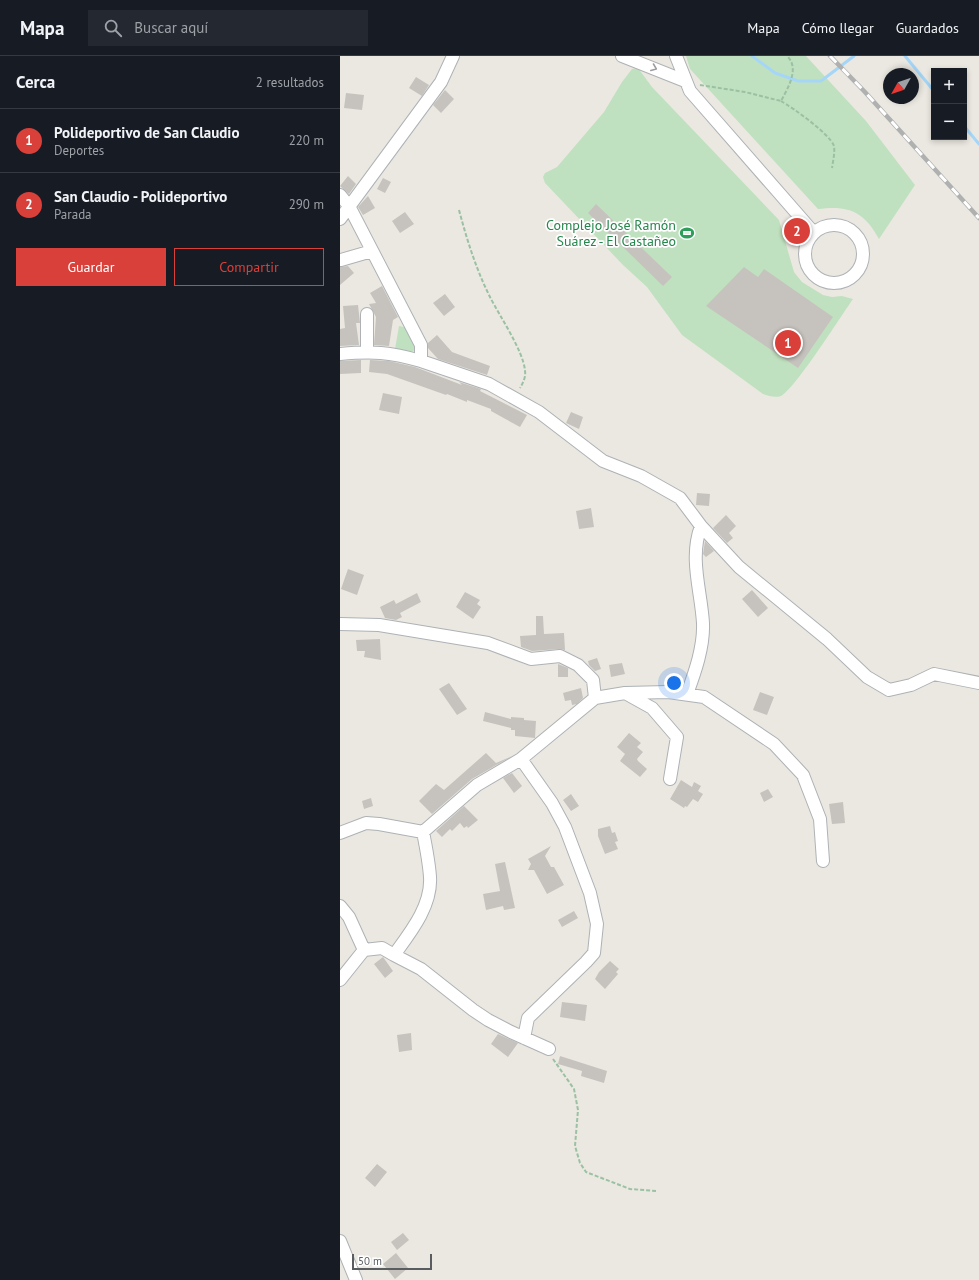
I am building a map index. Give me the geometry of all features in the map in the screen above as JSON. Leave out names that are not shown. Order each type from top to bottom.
[{"type":"street","points":[[340,219],[441,82],[453,56]]},
{"type":"street","points":[[622,56],[685,81]]},
{"type":"street","points":[[676,56],[690,91],[814,232]]},
{"type":"street","points":[[340,195],[349,206],[421,345],[421,361]]},
{"type":"street","points":[[833,225],[842,226],[850,230],[857,237],[864,252],[864,259],[858,272],[847,280],[830,283],[813,272],[808,265],[805,255],[808,242],[814,232],[833,225]]},
{"type":"street","points":[[341,260],[372,251]]},
{"type":"street","points":[[367,314],[367,351]]},
{"type":"street","points":[[340,354],[367,351],[391,353],[421,361],[489,384],[539,412],[603,461],[641,476],[680,498],[701,526],[739,567],[827,639],[867,676],[889,690],[911,685],[934,674],[979,683]]},
{"type":"street","points":[[687,694],[699,657],[702,638],[703,623],[698,591],[695,553],[696,538],[701,526]]},
{"type":"street","points":[[340,624],[379,625],[488,643],[531,659],[560,656],[578,665],[593,680],[595,698]]},
{"type":"street","points":[[423,832],[477,785],[521,759],[595,698],[625,693],[668,692],[704,697],[774,744],[803,775],[820,820],[823,861]]},
{"type":"street","points":[[625,693],[652,708],[677,737],[670,779]]},
{"type":"street","points":[[521,759],[552,803],[565,827],[590,893],[597,924],[594,953],[528,1018],[524,1038]]},
{"type":"street","points":[[340,833],[366,823],[423,832]]},
{"type":"street","points":[[394,955],[408,937],[426,904],[430,879],[423,832]]},
{"type":"street","points":[[340,906],[349,917],[364,950]]},
{"type":"street","points":[[340,980],[364,950],[382,948],[421,969],[473,1010],[511,1032],[549,1049]]},
{"type":"street","points":[[340,1241],[356,1280]]},
{"type":"path","points":[[781,101],[788,87],[793,69],[790,59],[787,56]]},
{"type":"path","points":[[685,81],[745,92],[781,101],[812,123],[832,142],[834,152],[832,168]]},
{"type":"path","points":[[459,210],[477,267],[515,344],[525,371],[524,381],[514,398]]},
{"type":"path","points":[[549,1049],[559,1068],[574,1089],[578,1110],[575,1146],[580,1163],[586,1172],[630,1189],[656,1191]]},
{"type":"green space","points":[[686,56],[806,56],[866,121],[915,185],[879,239],[867,222],[854,212],[847,209],[838,208],[818,209],[690,69]]},
{"type":"green space","name":"Complejo José Ramón Suárez - El Castañeo","points":[[638,68],[652,87],[779,220],[794,272],[802,282],[823,295],[832,297],[842,296],[853,299],[807,367],[788,391],[779,397],[763,394],[682,335],[647,287],[623,265],[545,183],[543,177],[545,173],[557,167],[604,112],[622,82],[632,69]]},
{"type":"green space","points":[[399,326],[409,328],[417,349],[409,352],[395,349]]},
{"type":"building","points":[[416,77],[429,85],[422,96],[409,88]]},
{"type":"building","points":[[445,90],[454,99],[441,113],[433,105]]},
{"type":"building","points":[[346,93],[364,95],[362,110],[344,108]]},
{"type":"building","points":[[348,176],[356,184],[349,194],[340,186]]},
{"type":"building","points":[[383,178],[391,182],[385,193],[377,189]]},
{"type":"building","points":[[368,196],[375,208],[363,215],[358,207]]},
{"type":"building","points":[[596,204],[672,277],[663,286],[588,213]]},
{"type":"building","points":[[405,212],[414,224],[400,233],[392,221]]},
{"type":"building","points":[[348,266],[354,273],[340,285],[340,267]]},
{"type":"building","points":[[744,267],[758,277],[764,269],[833,317],[798,368],[706,306]]},
{"type":"building","points":[[382,286],[398,317],[393,320],[389,346],[374,345],[376,317],[369,304],[376,303],[370,293]]},
{"type":"building","points":[[445,294],[455,307],[444,316],[433,303]]},
{"type":"building","points":[[358,305],[360,323],[356,323],[359,345],[340,346],[340,329],[345,328],[343,306]]},
{"type":"building","points":[[437,335],[452,352],[490,366],[487,375],[438,359],[428,348],[428,343]]},
{"type":"building","points":[[361,360],[361,373],[340,374],[340,361]]},
{"type":"building","points":[[370,360],[389,361],[415,367],[462,385],[459,382],[481,389],[480,391],[527,415],[520,427],[491,411],[491,409],[467,400],[467,402],[387,374],[369,372]]},
{"type":"building","points":[[383,393],[402,397],[399,414],[379,410]]},
{"type":"building","points":[[571,412],[583,417],[579,429],[566,423]]},
{"type":"building","points":[[697,493],[710,494],[709,506],[696,505]]},
{"type":"building","points":[[591,508],[594,527],[579,529],[576,511]]},
{"type":"building","points":[[726,515],[736,526],[729,533],[733,538],[727,543],[713,528]]},
{"type":"building","points":[[705,541],[714,551],[706,557],[703,554]]},
{"type":"building","points":[[348,569],[364,575],[357,595],[341,589]]},
{"type":"building","points":[[752,590],[768,608],[758,617],[742,599]]},
{"type":"building","points":[[465,592],[480,600],[477,604],[481,607],[473,619],[456,607]]},
{"type":"building","points":[[417,593],[421,602],[400,613],[402,617],[396,620],[385,618],[380,607],[394,600],[396,604]]},
{"type":"building","points":[[536,616],[543,616],[544,634],[564,633],[565,650],[532,651],[521,647],[520,636],[536,635]]},
{"type":"building","points":[[380,639],[381,660],[364,657],[365,651],[357,651],[356,640]]},
{"type":"building","points":[[597,658],[601,669],[595,671],[589,665],[588,661]]},
{"type":"building","points":[[622,663],[625,674],[611,677],[609,665]]},
{"type":"building","points":[[558,664],[568,668],[568,677],[558,677]]},
{"type":"building","points":[[449,683],[467,709],[457,715],[439,689]]},
{"type":"building","points":[[581,688],[583,698],[577,704],[572,705],[571,700],[565,701],[563,693]]},
{"type":"building","points":[[760,692],[774,697],[767,715],[753,710]]},
{"type":"building","points":[[485,712],[511,719],[511,717],[524,718],[524,720],[536,721],[535,738],[515,736],[515,730],[511,730],[511,728],[483,721]]},
{"type":"building","points":[[629,733],[641,743],[637,747],[643,752],[637,759],[647,769],[640,777],[620,761],[625,754],[617,747]]},
{"type":"building","points":[[486,753],[496,763],[512,756],[472,779],[432,814],[419,801],[436,784],[444,790]]},
{"type":"building","points":[[512,773],[522,786],[514,793],[503,778]]},
{"type":"building","points":[[681,780],[692,787],[694,782],[701,786],[698,791],[703,794],[698,802],[693,799],[687,807],[685,806],[684,808],[670,799]]},
{"type":"building","points":[[768,789],[773,797],[764,802],[760,793]]},
{"type":"building","points":[[571,794],[579,806],[571,811],[563,800]]},
{"type":"building","points":[[371,798],[373,806],[364,809],[362,801]]},
{"type":"building","points":[[843,802],[845,823],[832,824],[829,804]]},
{"type":"building","points":[[464,806],[478,820],[468,828],[467,826],[464,828],[460,823],[452,831],[450,829],[442,837],[436,831]]},
{"type":"building","points":[[610,826],[612,833],[615,832],[618,841],[615,842],[618,849],[605,854],[598,836],[598,829]]},
{"type":"building","points":[[551,846],[545,856],[551,867],[554,867],[564,885],[547,894],[534,870],[528,870],[531,864],[528,859]]},
{"type":"building","points":[[505,862],[515,908],[504,910],[503,906],[486,910],[483,894],[500,891],[495,864]]},
{"type":"building","points":[[574,911],[578,918],[562,927],[558,920]]},
{"type":"building","points":[[383,957],[393,971],[385,978],[374,964]]},
{"type":"building","points":[[610,961],[619,969],[616,972],[618,974],[605,989],[595,979],[599,972]]},
{"type":"building","points":[[562,1002],[587,1005],[585,1021],[560,1017]]},
{"type":"building","points":[[411,1033],[412,1050],[399,1052],[397,1035]]},
{"type":"building","points":[[498,1034],[518,1043],[508,1057],[491,1044]]},
{"type":"building","points":[[560,1056],[607,1071],[604,1083],[581,1076],[582,1071],[558,1064]]},
{"type":"building","points":[[377,1164],[387,1172],[375,1187],[365,1178]]},
{"type":"building","points":[[403,1233],[409,1240],[397,1250],[391,1242]]},
{"type":"building","points":[[396,1253],[408,1268],[395,1279],[383,1264]]},
{"type":"waterway","points":[[752,56],[775,73],[798,81],[821,81],[854,56]]},
{"type":"waterway","points":[[905,56],[931,87]]},
{"type":"waterway","points":[[967,130],[979,144]]},
{"type":"railway","points":[[830,56],[864,91],[979,218]]},
{"type":"place","name":"San Claudio - Polideportivo","points":[[797,231]]},
{"type":"place","name":"Complejo José Ramón Suárez - El Castañeo","points":[[687,233]]},
{"type":"place","name":"Polideportivo de San Claudio","points":[[788,343]]}]
